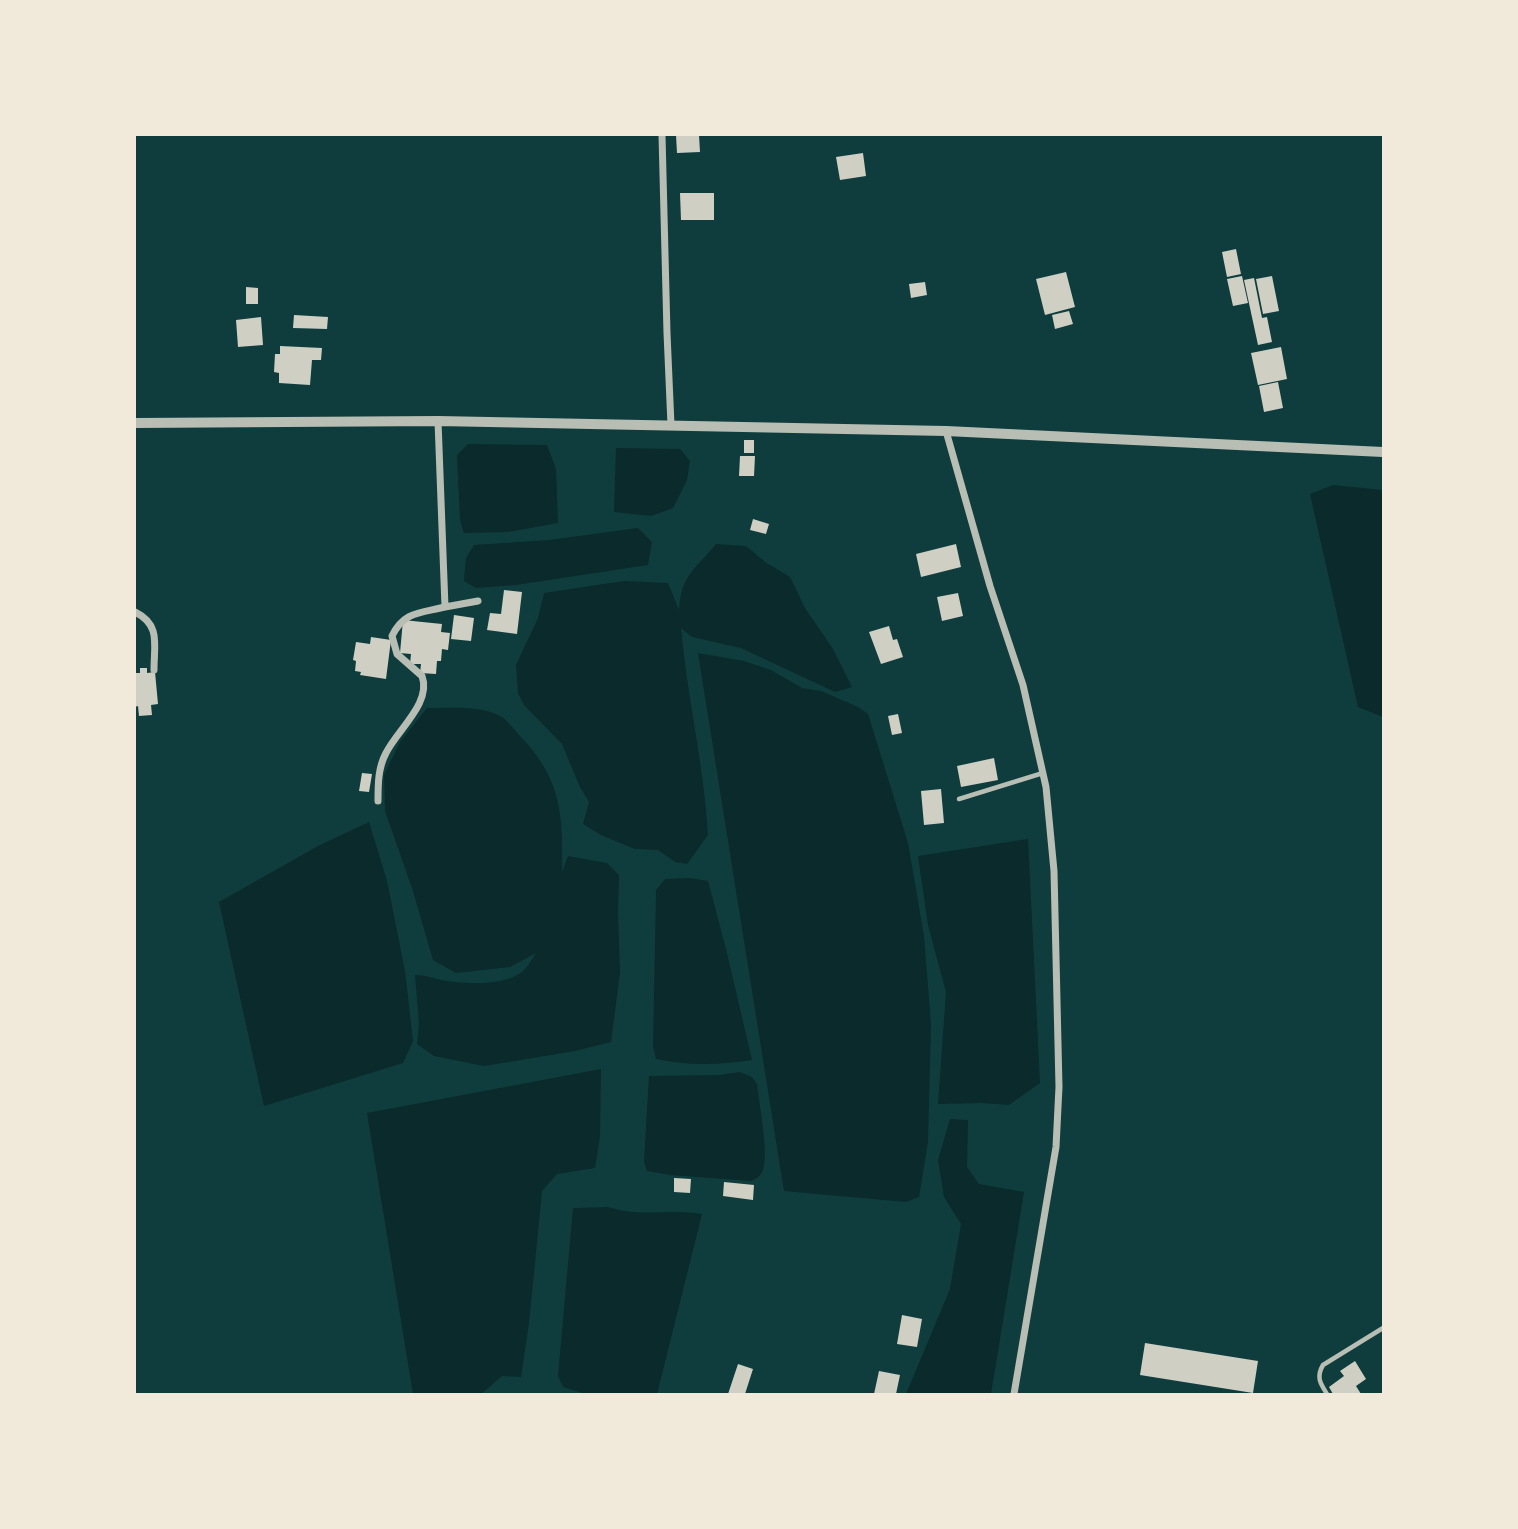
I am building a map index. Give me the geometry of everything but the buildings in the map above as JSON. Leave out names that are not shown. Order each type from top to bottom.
[{"type":"street","points":[[662,135],[671,425]]},
{"type":"street","points":[[438,421],[445,607]]},
{"type":"street","points":[[135,423],[438,421],[946,431],[1383,452]]},
{"type":"street","points":[[946,431],[990,586],[1023,685],[1042,773],[1054,871],[1058,1123],[1014,1394]]},
{"type":"street","points":[[378,801],[379,773],[383,759],[416,712],[424,690],[422,676],[397,654],[392,636],[400,622],[410,615],[478,601]]},
{"type":"street","points":[[135,612],[150,621],[154,632],[154,670]]},
{"type":"lane","points":[[959,799],[1042,773]]},
{"type":"lane","points":[[1327,1394],[1319,1380],[1318,1372],[1323,1365],[1383,1328]]},
{"type":"water","points":[[468,444],[547,445],[556,469],[558,523],[508,532],[464,533],[460,520],[457,455]]},
{"type":"water","points":[[616,448],[680,449],[690,461],[687,480],[673,508],[651,516],[614,512]]},
{"type":"water","points":[[1333,485],[1383,490],[1383,717],[1358,707],[1310,494]]},
{"type":"water","points":[[638,528],[652,542],[648,565],[516,585],[476,588],[464,581],[466,558],[474,545],[549,540]]},
{"type":"water","points":[[716,544],[746,546],[765,562],[790,577],[805,608],[833,649],[852,687],[835,692],[741,648],[692,637],[681,628],[708,835],[687,864],[675,862],[658,850],[635,849],[601,835],[583,824],[589,802],[562,744],[524,705],[518,693],[516,665],[538,618],[544,593],[624,581],[668,583],[679,610],[686,581]]},
{"type":"water","points":[[698,653],[744,661],[771,670],[802,688],[821,691],[868,714],[908,843],[924,936],[931,1024],[928,1142],[919,1197],[906,1202],[784,1191]]},
{"type":"water","points":[[427,708],[475,709],[494,713],[505,719],[535,753],[552,784],[562,833],[562,872],[568,856],[607,863],[619,875],[620,972],[611,1042],[575,1051],[484,1066],[434,1056],[417,1044],[419,1024],[415,975],[460,982],[502,981],[522,972],[536,953],[510,967],[456,973],[433,960],[413,891],[385,811],[384,775],[400,742]]},
{"type":"water","points":[[369,822],[387,881],[405,971],[413,1041],[403,1063],[264,1106],[219,902],[318,846]]},
{"type":"water","points":[[1028,839],[1040,1083],[1009,1105],[938,1104],[946,992],[928,925],[918,856]]},
{"type":"water","points":[[689,878],[708,881],[752,1060],[704,1064],[656,1059],[653,1046],[656,890],[665,879]]},
{"type":"water","points":[[601,1069],[600,1136],[595,1168],[557,1174],[542,1191],[521,1377],[502,1376],[481,1394],[413,1394],[367,1113]]},
{"type":"water","points":[[740,1072],[752,1077],[757,1084],[765,1152],[760,1176],[751,1181],[647,1171],[644,1162],[649,1076],[720,1075]]},
{"type":"water","points":[[950,1119],[968,1120],[967,1167],[979,1184],[1024,1192],[991,1394],[906,1394],[950,1289],[961,1224],[944,1197],[938,1160]]},
{"type":"water","points":[[608,1207],[632,1212],[702,1214],[657,1394],[586,1394],[563,1387],[558,1376],[573,1208]]}]
